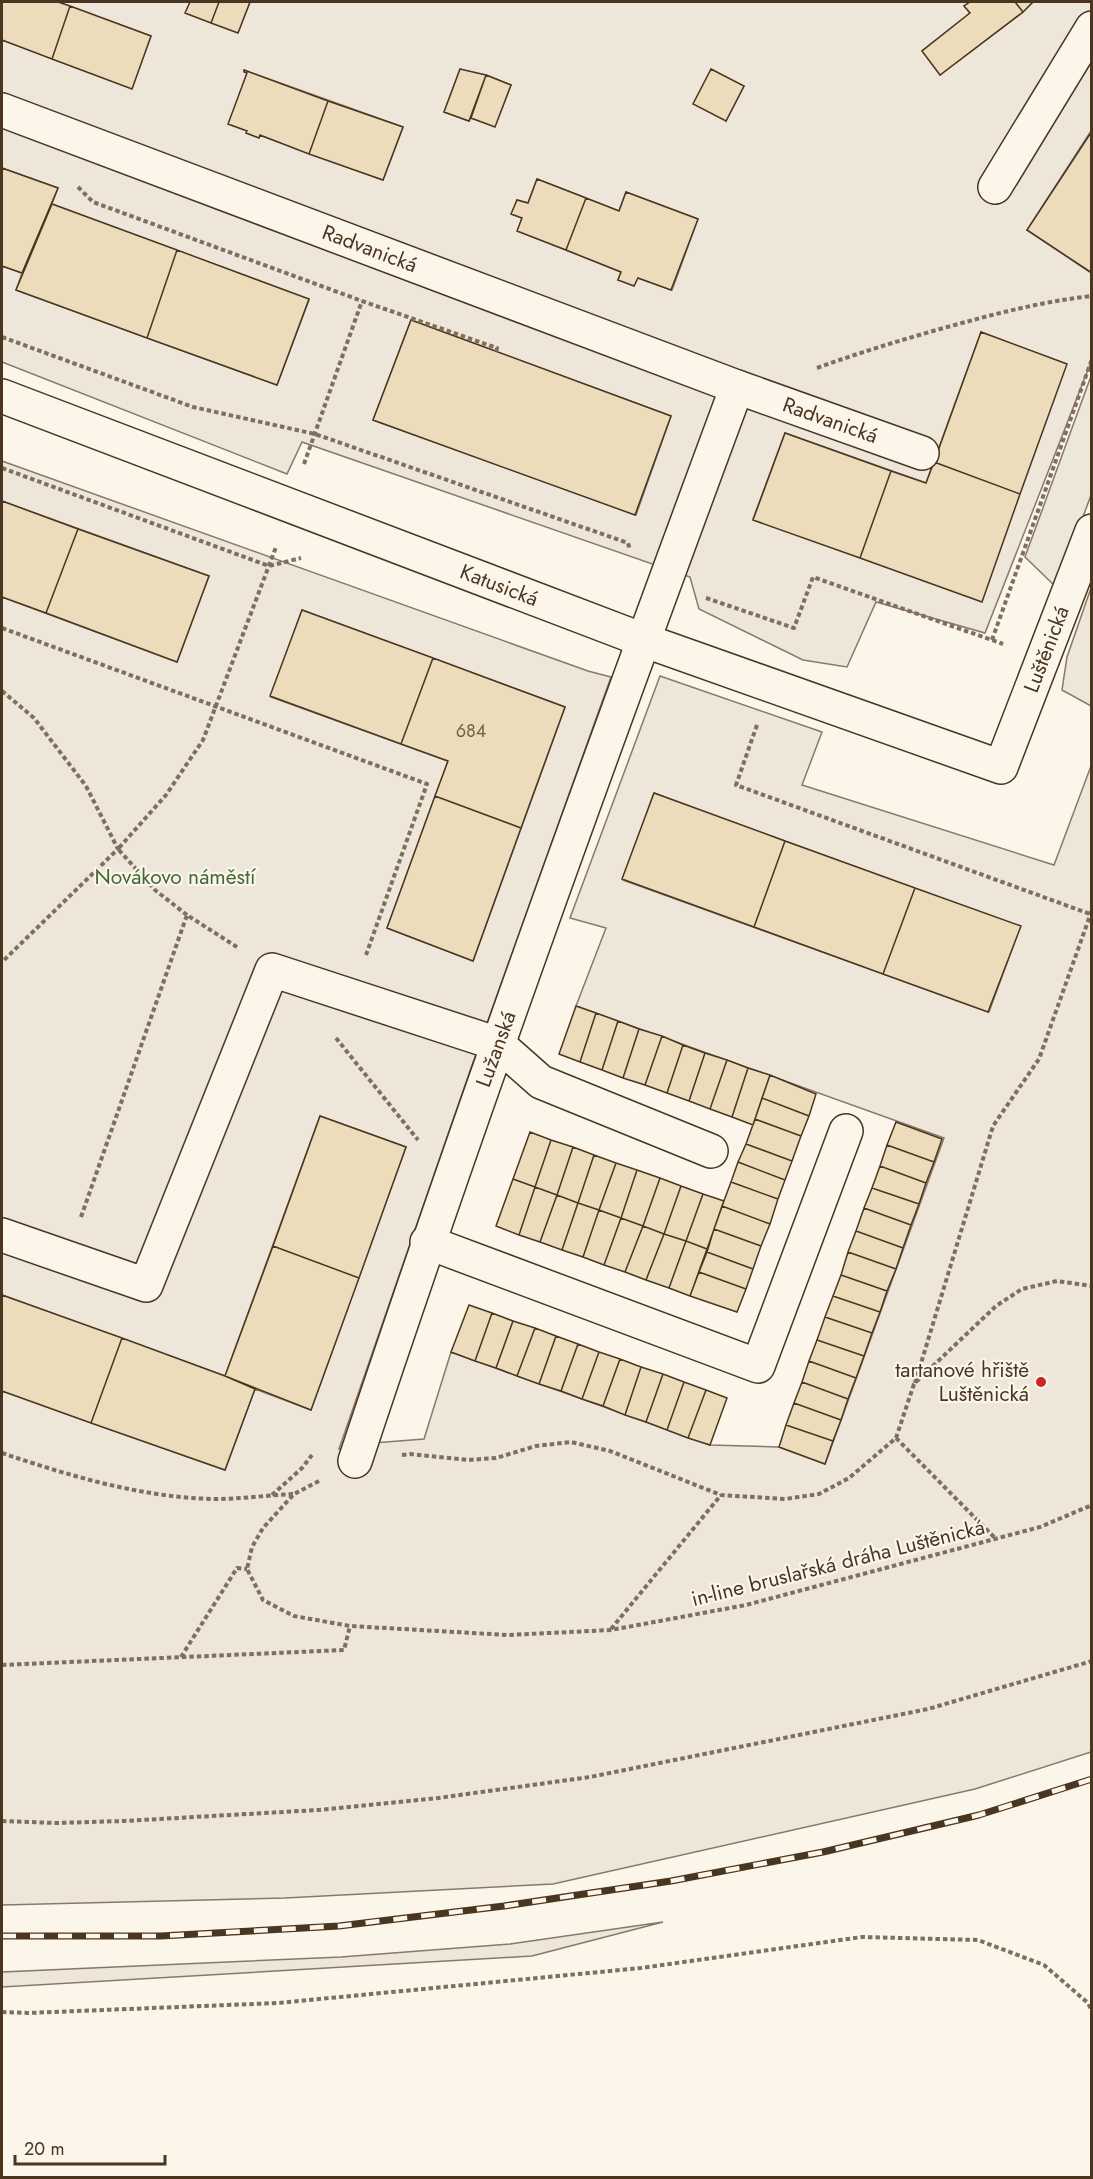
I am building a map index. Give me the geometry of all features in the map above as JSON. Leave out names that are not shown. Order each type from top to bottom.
[{"type":"street","points":[[995,187],[1092,28]]},
{"type":"street","name":"Radvanická","points":[[2,110],[750,391],[922,453]]},
{"type":"street","points":[[643,640],[664,584],[750,391]]},
{"type":"street","name":"Katusická","points":[[2,396],[643,640],[1001,767]]},
{"type":"street","name":"Luštěnická","points":[[1001,767],[1092,531]]},
{"type":"street","name":"Lužanská","points":[[355,1461],[428,1242],[643,640]]},
{"type":"street","points":[[2,1235],[146,1285],[272,970],[498,1044],[541,1082],[711,1150]]},
{"type":"street","points":[[428,1242],[758,1366],[846,1131]]},
{"type":"path","points":[[73,182],[93,202],[497,348],[496,352]]},
{"type":"path","points":[[750,391],[860,352],[1045,302],[1092,296]]},
{"type":"path","points":[[302,472],[362,301]]},
{"type":"path","points":[[2,337],[193,407],[315,434],[628,543],[637,574],[794,628],[813,578],[992,640],[1092,359]]},
{"type":"path","points":[[2,468],[269,566],[304,557]]},
{"type":"path","points":[[2,962],[118,849],[166,795],[203,740],[278,544]]},
{"type":"path","points":[[2,628],[427,784],[336,1039],[424,1148]]},
{"type":"path","points":[[2,691],[34,718],[86,786],[118,849],[155,890],[187,915],[272,970]]},
{"type":"path","points":[[181,1657],[237,1568],[247,1569],[252,1548],[263,1528],[294,1494],[355,1461],[410,1454],[468,1460],[496,1458],[536,1446],[571,1442],[610,1451],[721,1495],[785,1499],[819,1494],[849,1478],[896,1438],[993,1126],[1039,1059],[1091,912],[736,785],[759,719]]},
{"type":"path","points":[[67,1257],[187,915]]},
{"type":"path","points":[[914,1384],[996,1306],[1022,1289],[1056,1281],[1092,1286]]},
{"type":"path","points":[[896,1438],[995,1539]]},
{"type":"path","points":[[2,1452],[49,1468],[148,1493],[216,1499],[294,1494]]},
{"type":"path","points":[[611,1630],[721,1495]]},
{"type":"path","name":"in-line bruslařská dráha Luštěnická","points":[[247,1569],[263,1600],[294,1616],[350,1626],[507,1635],[611,1630],[746,1605],[1040,1527],[1092,1505]]},
{"type":"path","points":[[2,1665],[344,1650],[350,1626]]},
{"type":"path","points":[[2,1821],[56,1823],[318,1810],[438,1798],[590,1777],[928,1709],[1092,1661]]},
{"type":"path","points":[[2,2012],[28,2013],[278,2003],[641,1968],[862,1937],[978,1940],[1044,1965],[1088,2003],[1092,2011]]},
{"type":"green space","points":[[58,2],[190,2],[186,13],[238,32],[250,2],[970,2],[964,6],[970,13],[922,51],[940,75],[1033,2],[1091,2],[1091,131],[1027,230],[1091,273],[1091,362],[985,633],[876,602],[847,667],[803,660],[699,609],[690,577],[302,442],[287,474],[2,362],[2,266],[22,273],[16,290],[277,385],[309,300],[52,204],[58,188],[2,168],[2,40],[132,88],[151,36]],"holes":[[[244,70],[403,127],[383,180],[229,124],[247,73]],[[460,70],[486,75],[511,85],[495,126],[471,118],[469,121],[444,112]],[[711,70],[744,86],[726,121]],[[537,179],[619,211],[626,192],[698,219],[672,290],[638,278],[618,280],[621,272],[518,231],[522,218],[512,214],[517,200],[528,203]],[[411,320],[671,416],[636,515],[373,420]],[[981,332],[1066,364],[981,601],[753,519],[785,433],[926,483]]]},
{"type":"green space","name":"Novákovo náměstí","points":[[2,461],[588,671],[611,677],[471,1068],[339,1449],[373,1443],[424,1439],[451,1352],[710,1445],[779,1447],[825,1464],[944,1138],[576,1006],[606,928],[570,918],[660,676],[822,732],[802,785],[1054,865],[1091,766],[1091,1752],[975,1789],[553,1884],[285,1898],[2,1905],[2,1391],[225,1470],[255,1389],[311,1410],[406,1147],[320,1116],[225,1376],[2,1295],[2,597],[177,662],[209,576],[2,501]],"holes":[[[302,610],[565,707],[473,961],[387,928],[448,761],[271,697]],[[654,793],[1020,927],[989,1012],[623,880]]]},
{"type":"green space","points":[[1091,588],[1091,706],[1062,690],[1067,657]]},
{"type":"green space","points":[[663,1922],[532,1956],[2,1987],[2,1972],[341,1957],[510,1944]]},
{"type":"shaded area","points":[[1091,376],[1091,495],[1057,588],[1025,557]]},
{"type":"building","points":[[2,2],[58,2],[70,6],[52,59],[2,40]]},
{"type":"building","points":[[190,2],[219,2],[211,23],[185,13]]},
{"type":"building","points":[[219,2],[250,2],[238,33],[211,23]]},
{"type":"building","points":[[970,2],[1015,2],[1023,12],[940,75],[922,51],[970,13],[964,6]]},
{"type":"building","points":[[1015,2],[1033,2],[1023,12]]},
{"type":"building","points":[[70,6],[151,36],[132,89],[52,59]]},
{"type":"building","points":[[460,69],[486,75],[469,121],[444,112]]},
{"type":"building","points":[[711,69],[744,86],[726,121],[693,104]]},
{"type":"building","points":[[244,70],[328,101],[309,154],[260,135],[259,138],[228,124],[247,73]]},
{"type":"building","points":[[486,75],[511,85],[495,127],[471,118]]},
{"type":"building","points":[[328,101],[403,127],[383,180],[309,154]]},
{"type":"building","points":[[1092,131],[1092,273],[1027,230]]},
{"type":"building","points":[[2,168],[58,188],[22,273],[2,266]]},
{"type":"building","points":[[537,179],[586,198],[566,250],[517,231],[522,218],[511,214],[517,200],[528,203]]},
{"type":"building","points":[[626,192],[698,219],[671,290],[638,278],[634,286],[618,280],[621,272],[566,250],[586,198],[619,211]]},
{"type":"building","points":[[52,204],[177,250],[147,338],[16,290]]},
{"type":"building","points":[[177,250],[309,299],[277,385],[147,338]]},
{"type":"building","points":[[411,320],[671,416],[635,515],[373,420]]},
{"type":"building","points":[[981,332],[1067,364],[1020,494],[934,462]]},
{"type":"building","points":[[785,433],[891,471],[860,558],[753,520]]},
{"type":"building","points":[[934,462],[1020,494],[982,602],[860,558],[891,471],[926,483]]},
{"type":"building","points":[[2,501],[78,529],[46,613],[2,597]]},
{"type":"building","points":[[78,529],[209,576],[177,662],[46,613]]},
{"type":"building","points":[[302,610],[433,658],[401,744],[270,696]]},
{"type":"building","points":[[433,658],[565,707],[521,828],[435,796],[448,761],[401,744]]},
{"type":"building","points":[[654,793],[785,841],[754,927],[622,879]]},
{"type":"building","points":[[435,796],[521,828],[473,961],[387,928]]},
{"type":"building","points":[[785,841],[915,888],[883,974],[754,927]]},
{"type":"building","points":[[915,888],[1021,926],[988,1012],[883,974]]},
{"type":"building","points":[[576,1006],[596,1013],[580,1062],[559,1054]]},
{"type":"building","points":[[596,1013],[618,1021],[602,1070],[580,1062]]},
{"type":"building","points":[[618,1021],[639,1029],[623,1078],[602,1070]]},
{"type":"building","points":[[639,1029],[662,1036],[645,1085],[623,1078]]},
{"type":"building","points":[[662,1036],[683,1045],[667,1093],[645,1085]]},
{"type":"building","points":[[683,1045],[705,1053],[689,1101],[667,1093]]},
{"type":"building","points":[[705,1053],[727,1060],[710,1109],[689,1101]]},
{"type":"building","points":[[727,1060],[748,1068],[732,1117],[710,1109]]},
{"type":"building","points":[[748,1068],[770,1075],[753,1125],[732,1117]]},
{"type":"building","points":[[770,1075],[816,1094],[809,1116],[762,1098]]},
{"type":"building","points":[[762,1098],[809,1116],[801,1136],[755,1119]]},
{"type":"building","points":[[320,1116],[406,1147],[359,1278],[273,1246]]},
{"type":"building","points":[[755,1119],[801,1136],[792,1161],[746,1144]]},
{"type":"building","points":[[896,1122],[942,1139],[934,1162],[887,1145]]},
{"type":"building","points":[[530,1132],[551,1140],[535,1187],[513,1179]]},
{"type":"building","points":[[551,1140],[573,1147],[557,1195],[535,1187]]},
{"type":"building","points":[[746,1144],[792,1161],[785,1180],[738,1162]]},
{"type":"building","points":[[887,1145],[934,1162],[926,1183],[880,1166]]},
{"type":"building","points":[[573,1147],[594,1155],[578,1203],[557,1195]]},
{"type":"building","points":[[594,1155],[616,1163],[599,1210],[578,1203]]},
{"type":"building","points":[[738,1162],[785,1180],[778,1199],[731,1182]]},
{"type":"building","points":[[616,1163],[637,1170],[621,1218],[599,1210]]},
{"type":"building","points":[[880,1166],[926,1183],[919,1204],[872,1188]]},
{"type":"building","points":[[637,1170],[660,1178],[643,1226],[621,1218]]},
{"type":"building","points":[[660,1178],[681,1186],[664,1234],[643,1226]]},
{"type":"building","points":[[513,1179],[535,1187],[519,1235],[496,1226]]},
{"type":"building","points":[[731,1182],[778,1199],[770,1224],[722,1206]]},
{"type":"building","points":[[681,1186],[703,1194],[686,1241],[664,1234]]},
{"type":"building","points":[[535,1187],[557,1195],[540,1242],[519,1235]]},
{"type":"building","points":[[872,1188],[919,1204],[911,1225],[864,1208]]},
{"type":"building","points":[[703,1194],[724,1201],[707,1249],[686,1241]]},
{"type":"building","points":[[557,1195],[578,1203],[562,1250],[540,1242]]},
{"type":"building","points":[[578,1203],[599,1210],[583,1257],[562,1250]]},
{"type":"building","points":[[722,1206],[770,1224],[761,1246],[714,1229]]},
{"type":"building","points":[[864,1208],[911,1225],[903,1248],[856,1231]]},
{"type":"building","points":[[599,1210],[621,1218],[604,1265],[583,1257]]},
{"type":"building","points":[[621,1218],[643,1226],[625,1272],[604,1265]]},
{"type":"building","points":[[643,1226],[664,1234],[646,1280],[625,1272]]},
{"type":"building","points":[[714,1229],[761,1246],[753,1269],[707,1252]]},
{"type":"building","points":[[856,1231],[903,1248],[896,1269],[848,1252]]},
{"type":"building","points":[[664,1234],[686,1241],[669,1288],[646,1280]]},
{"type":"building","points":[[686,1241],[707,1249],[690,1296],[669,1288]]},
{"type":"building","points":[[273,1246],[359,1278],[311,1410],[225,1376]]},
{"type":"building","points":[[707,1252],[753,1269],[746,1289],[699,1272]]},
{"type":"building","points":[[848,1252],[896,1269],[887,1291],[841,1275]]},
{"type":"building","points":[[699,1272],[746,1289],[737,1312],[690,1296]]},
{"type":"building","points":[[841,1275],[887,1291],[880,1312],[833,1296]]},
{"type":"building","points":[[2,1295],[122,1338],[91,1423],[2,1391]]},
{"type":"building","points":[[833,1296],[880,1312],[872,1333],[825,1317]]},
{"type":"building","points":[[469,1305],[492,1313],[475,1361],[451,1352]]},
{"type":"building","points":[[492,1313],[513,1321],[496,1368],[475,1361]]},
{"type":"building","points":[[825,1317],[872,1333],[864,1356],[817,1340]]},
{"type":"building","points":[[513,1321],[535,1328],[517,1376],[496,1368]]},
{"type":"building","points":[[535,1328],[556,1336],[539,1384],[517,1376]]},
{"type":"building","points":[[556,1336],[578,1344],[561,1391],[539,1384]]},
{"type":"building","points":[[122,1338],[255,1389],[225,1470],[91,1423]]},
{"type":"building","points":[[817,1340],[864,1356],[856,1378],[809,1361]]},
{"type":"building","points":[[578,1344],[599,1352],[582,1399],[561,1391]]},
{"type":"building","points":[[599,1352],[620,1359],[603,1406],[582,1399]]},
{"type":"building","points":[[620,1359],[641,1367],[625,1415],[603,1406]]},
{"type":"building","points":[[809,1361],[856,1378],[848,1399],[802,1382]]},
{"type":"building","points":[[641,1367],[663,1374],[646,1422],[625,1415]]},
{"type":"building","points":[[663,1374],[684,1382],[667,1430],[646,1422]]},
{"type":"building","points":[[684,1382],[706,1390],[688,1438],[667,1430]]},
{"type":"building","points":[[802,1382],[848,1399],[841,1420],[794,1403]]},
{"type":"building","points":[[706,1390],[727,1398],[710,1445],[688,1438]]},
{"type":"building","points":[[794,1403],[841,1420],[833,1441],[786,1425]]},
{"type":"building","points":[[786,1425],[833,1441],[825,1464],[779,1447]]},
{"type":"railway","points":[[2,1936],[161,1936],[339,1926],[504,1906],[671,1881],[823,1852],[979,1815],[1092,1779]]},
{"type":"place","name":"tartanové hřiště Luštěnická","points":[[1041,1382]]}]
